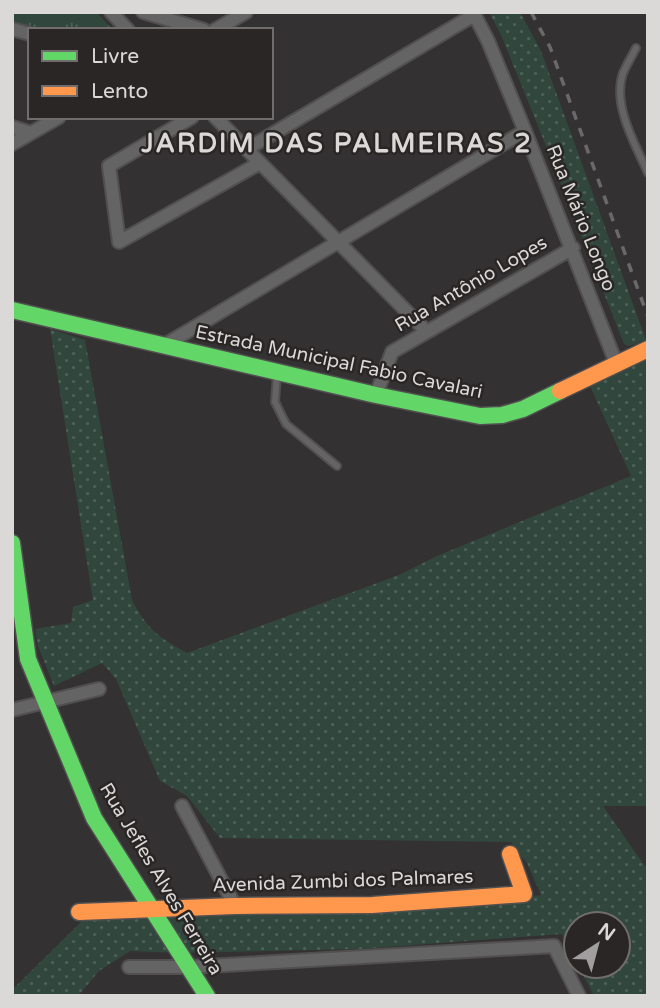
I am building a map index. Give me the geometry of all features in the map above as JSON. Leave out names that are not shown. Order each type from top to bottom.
[{"type":"street","points":[[111,12],[126,28]]},
{"type":"street","points":[[143,12],[197,28]]},
{"type":"street","points":[[218,28],[246,12]]},
{"type":"street","points":[[247,149],[474,14]]},
{"type":"street","name":"Rua Mário Longo","points":[[474,14],[488,41],[573,248],[616,363]]},
{"type":"street","points":[[12,144],[56,119]]},
{"type":"street","points":[[189,119],[108,166],[119,242],[260,163]]},
{"type":"street","points":[[217,119],[427,332]]},
{"type":"street","points":[[12,127],[31,133]]},
{"type":"street","points":[[163,346],[525,131]]},
{"type":"street","name":"Rua Antônio Lopes","points":[[376,394],[392,352],[573,248]]},
{"type":"street","name":"Estrada Municipal Fabio Cavalari","points":[[12,310],[480,416],[502,415],[523,409],[648,349]]},
{"type":"street","name":"Rua Jefles Alves Ferreira","points":[[12,543],[15,597],[27,659],[94,818],[207,996]]},
{"type":"street","points":[[12,710],[99,689]]},
{"type":"street","points":[[182,806],[235,906]]},
{"type":"street","name":"Avenida Zumbi dos Palmares","points":[[79,912],[235,906],[372,905],[524,894],[510,854]]},
{"type":"street","points":[[129,967],[189,967],[554,946],[579,996]]},
{"type":"lane","points":[[636,48],[622,75],[620,101],[648,173]]},
{"type":"lane","points":[[277,372],[275,402],[286,424],[337,466]]},
{"type":"green space","points":[[12,12],[96,12],[111,28],[38,28],[12,21]]},
{"type":"green space","points":[[489,12],[520,12],[541,51],[646,340],[629,346],[624,344],[501,35]]},
{"type":"green space","points":[[50,329],[85,340],[132,600],[154,631],[187,653],[399,575],[437,556],[631,476],[590,386],[648,358],[648,806],[603,806],[648,867],[648,996],[594,996],[586,980],[632,980],[632,910],[562,910],[562,934],[360,949],[180,953],[130,951],[99,971],[78,996],[12,996],[12,990],[85,918],[415,908],[541,895],[527,863],[511,842],[220,838],[187,796],[160,781],[116,679],[102,663],[54,686],[38,646],[35,629],[71,623],[73,607],[93,600]]},
{"type":"railway","points":[[531,12],[550,47],[648,317]]},
{"type":"traffic: fast","points":[[12,310],[376,395],[480,416],[502,415],[523,409],[560,391]]},
{"type":"traffic: fast","points":[[12,543],[28,659],[94,818],[207,996]]},
{"type":"traffic: slow","points":[[560,391],[648,349]]},
{"type":"traffic: slow","points":[[79,912],[235,906],[372,905],[524,894],[510,854]]},
{"type":"district","name":"JARDIM DAS PALMEIRAS 2","points":[[337,143]]}]
